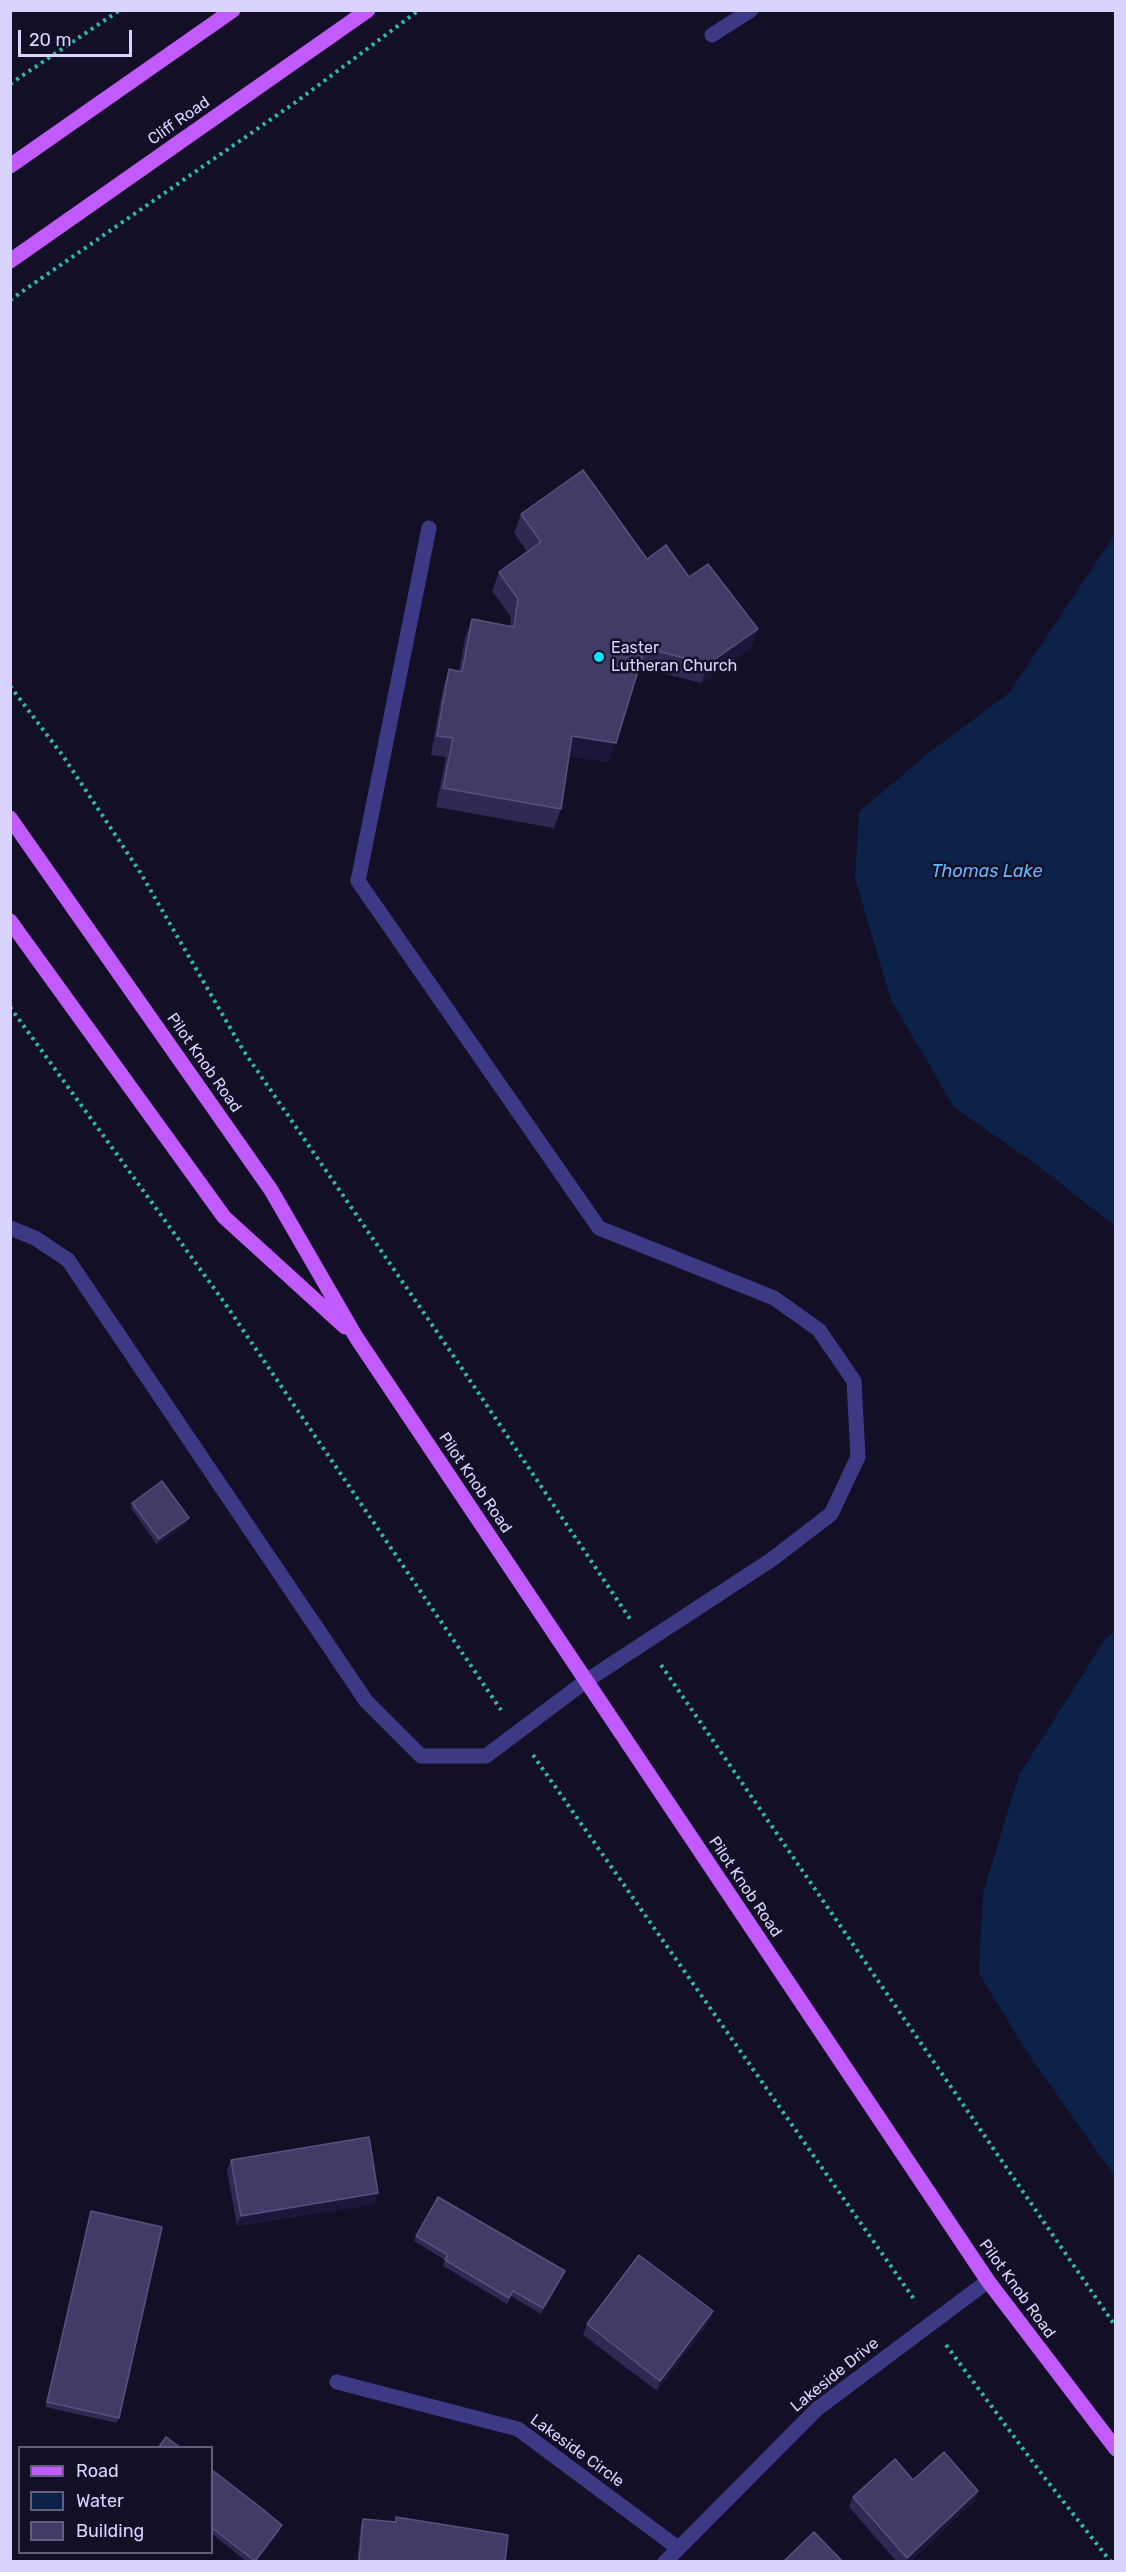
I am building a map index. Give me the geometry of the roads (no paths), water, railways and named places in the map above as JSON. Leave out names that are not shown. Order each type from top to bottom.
[{"type":"main road","points":[[10,166],[233,10]]},
{"type":"main road","name":"Cliff Road","points":[[10,261],[368,10]]},
{"type":"main road","name":"Pilot Knob Road","points":[[10,818],[271,1190],[357,1337],[988,2281],[1116,2448]]},
{"type":"main road","name":"Pilot Knob Road","points":[[10,921],[224,1217],[357,1337]]},
{"type":"street","points":[[712,35],[751,10]]},
{"type":"street","points":[[10,1228],[35,1238],[68,1260],[366,1701],[422,1756],[486,1756],[586,1681],[771,1560],[831,1514],[858,1456],[854,1381],[819,1330],[774,1298],[598,1228],[358,881],[429,528]]},
{"type":"street","name":"Lakeside Drive","points":[[665,2562],[817,2409],[988,2281]]},
{"type":"street","name":"Lakeside Circle","points":[[337,2382],[518,2429],[678,2548]]},
{"type":"water","name":"Thomas Lake","points":[[1115,534],[1115,1226],[1037,1165],[954,1107],[891,1000],[855,878],[859,812],[926,755],[1009,693]]},
{"type":"water","points":[[1115,1631],[1115,2177],[1027,2052],[979,1973],[983,1893],[1019,1775],[1104,1641]]},
{"type":"place","name":"Easter Lutheran Church","points":[[599,657]]}]
